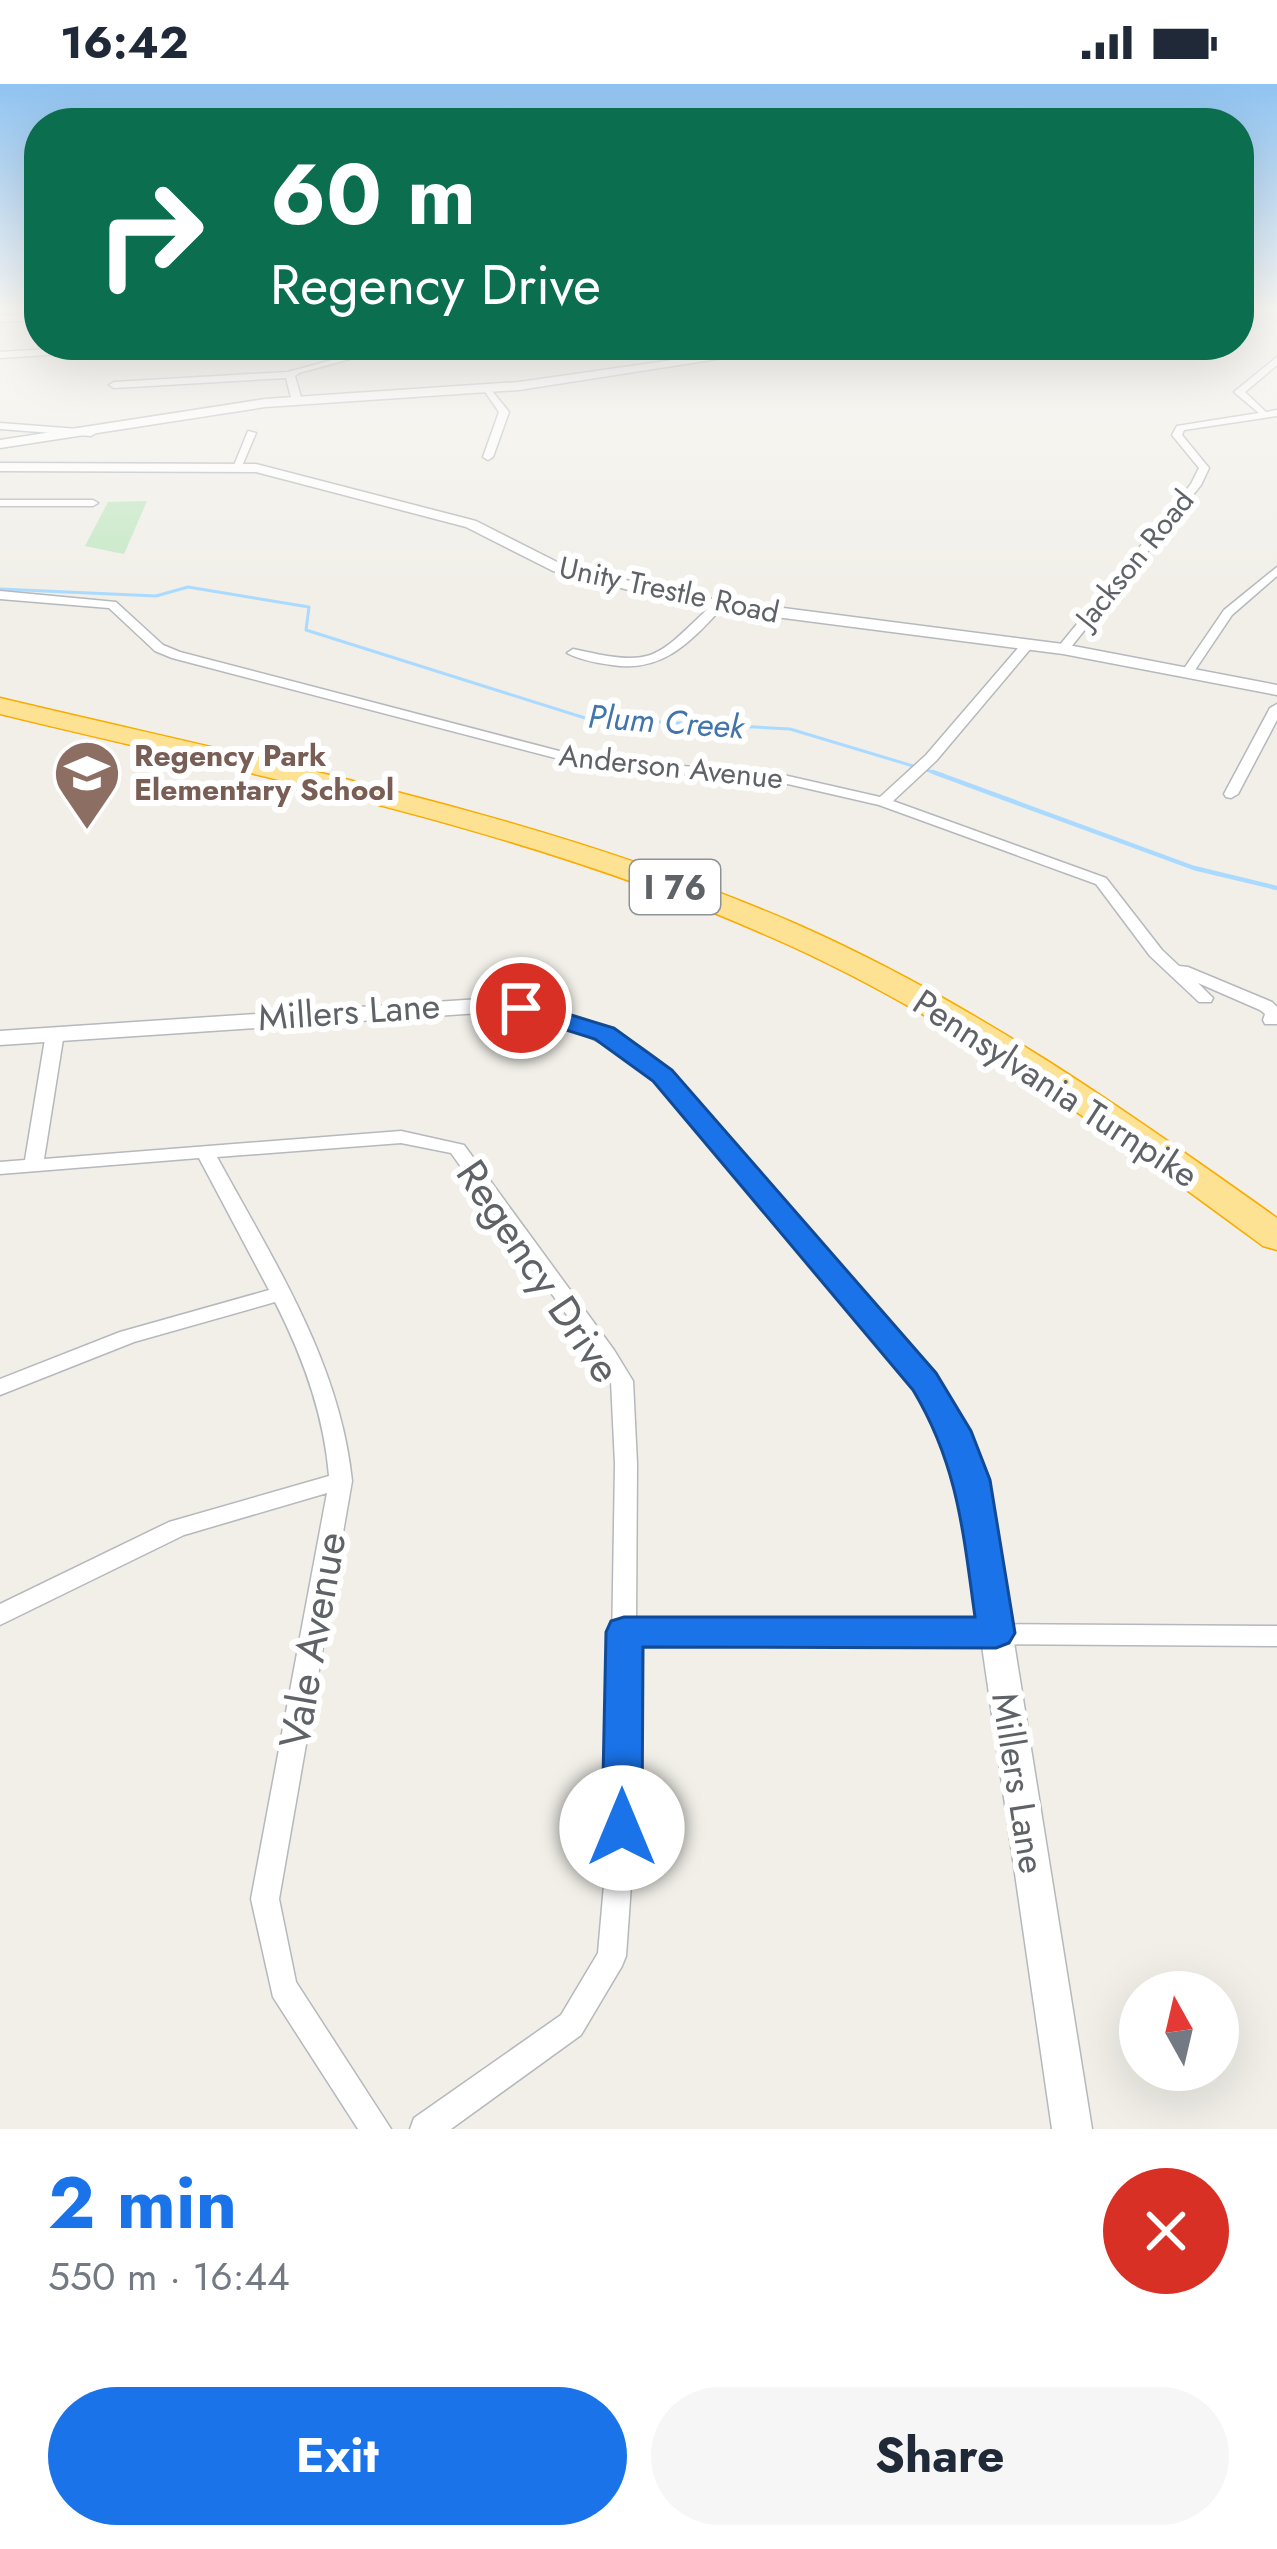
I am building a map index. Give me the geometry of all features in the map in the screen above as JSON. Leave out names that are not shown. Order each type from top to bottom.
[{"type":"highway","name":"Pennsylvania Turnpike","points":[[0,695],[566,837],[790,917],[997,1022],[1277,1214]]},
{"type":"highway","name":"Pennsylvania Turnpike","points":[[0,706],[538,842],[749,916],[890,981],[991,1038],[1277,1237]]},
{"type":"street","points":[[0,444],[275,404]]},
{"type":"street","points":[[488,457],[504,412],[499,404]]},
{"type":"street","points":[[1254,404],[1262,411],[1277,412]]},
{"type":"street","name":"Jackson Road","points":[[1063,649],[1196,485],[1204,468],[1178,435],[1180,428],[1262,411]]},
{"type":"street","points":[[0,426],[91,433]]},
{"type":"street","points":[[238,466],[251,434]]},
{"type":"street","name":"Unity Trestle Road","points":[[0,467],[238,466],[471,524],[558,568],[718,606],[1063,649],[1277,690]]},
{"type":"street","points":[[0,503],[93,503]]},
{"type":"street","points":[[1187,673],[1228,613],[1277,570]]},
{"type":"street","name":"Anderson Avenue","points":[[0,595],[112,605],[159,648],[176,656],[525,748],[586,762],[779,778],[883,802],[1101,881],[1205,998]]},
{"type":"street","points":[[573,653],[628,666],[648,665],[718,606]]},
{"type":"street","points":[[883,802],[931,758],[1028,644]]},
{"type":"street","points":[[1231,794],[1277,708]]},
{"type":"street","name":"Anderson Avenue","points":[[1172,966],[1267,1006],[1271,1020]]},
{"type":"street","name":"Millers Lane","points":[[0,1038],[477,1004],[559,1016],[634,1050],[662,1075],[924,1382],[955,1431],[973,1480],[1072,2129]]},
{"type":"street","points":[[34,1165],[55,1033]]},
{"type":"street","name":"Regency Drive","points":[[0,1168],[423,1138],[457,1149],[478,1172],[622,1381],[622,1828],[612,1956],[571,2025],[425,2129]]},
{"type":"street","name":"Vale Avenue","points":[[204,1151],[335,1416],[341,1481],[266,1899],[283,1987],[376,2129]]},
{"type":"street","points":[[0,1387],[128,1337],[278,1294]]},
{"type":"street","points":[[0,1615],[177,1528],[341,1481]]},
{"type":"street","points":[[624,1632],[1277,1636]]},
{"type":"green space","points":[[147,501],[124,554],[85,546],[108,502]]},
{"type":"waterway","name":"Plum Creek","points":[[0,589],[156,596],[188,587],[309,607],[306,630],[585,718],[790,729],[943,775]]},
{"type":"waterway","name":"Plum Creek","points":[[933,772],[1194,868],[1277,888]]},
{"type":"place","name":"Regency Park Elementary School","points":[[87,832]]},
{"type":"route","points":[[521,1008],[604,1033],[634,1050],[662,1075],[924,1382],[955,1431],[973,1480],[996,1633],[624,1632],[622,1828]]}]
